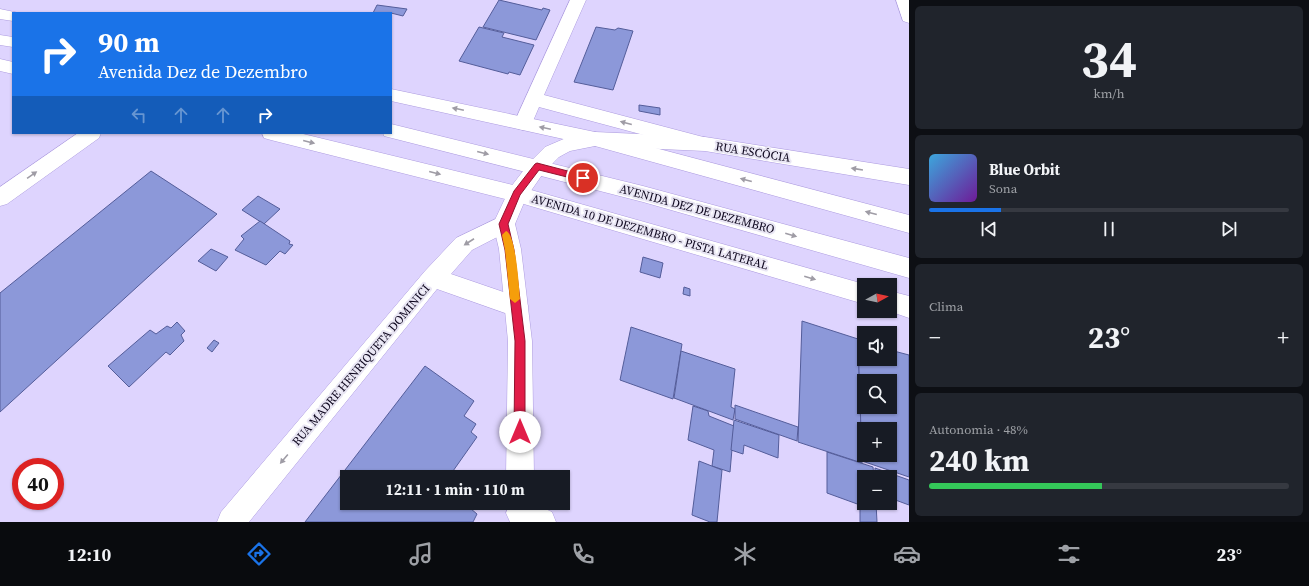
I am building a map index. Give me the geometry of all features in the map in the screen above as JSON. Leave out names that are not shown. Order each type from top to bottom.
[{"type":"main road","points":[[523,123],[578,0]]},
{"type":"main road","points":[[904,0],[909,18]]},
{"type":"main road","points":[[0,14],[12,16]]},
{"type":"main road","points":[[0,40],[12,42]]},
{"type":"main road","points":[[0,65],[12,68]]},
{"type":"main road","points":[[392,95],[595,139],[909,224]]},
{"type":"main road","points":[[534,99],[705,144]]},
{"type":"main road","name":"AVENIDA DEZ DE DEZEMBRO","points":[[392,131],[537,166],[643,194],[909,268]]},
{"type":"main road","points":[[0,198],[91,134]]},
{"type":"main road","name":"AVENIDA 10 DE DEZEMBRO - PISTA LATERAL","points":[[275,134],[517,194],[857,292]]},
{"type":"main road","points":[[520,470],[520,341],[510,250],[504,224],[517,194],[537,166],[552,152],[566,145],[595,139]]},
{"type":"main road","name":"RUA ESCÓCIA","points":[[595,139],[705,144],[909,177]]},
{"type":"main road","name":"RUA MADRE HENRIQUETA DOMINICI","points":[[232,522],[434,278],[464,244],[504,224]]},
{"type":"main road","points":[[434,278],[516,306]]},
{"type":"main road","points":[[897,303],[909,307]]},
{"type":"building","points":[[499,0],[542,10],[543,8],[550,10],[536,40],[483,27]]},
{"type":"building","points":[[377,5],[407,9],[403,16],[392,12],[374,12]]},
{"type":"building","points":[[479,27],[504,33],[502,37],[534,45],[520,75],[509,72],[508,74],[459,61]]},
{"type":"building","points":[[596,27],[615,30],[618,28],[633,31],[613,90],[574,82]]},
{"type":"building","points":[[639,105],[660,108],[660,115],[639,111]]},
{"type":"building","points":[[151,171],[217,214],[0,412],[0,293]]},
{"type":"building","points":[[258,196],[280,209],[264,224],[242,210]]},
{"type":"building","points":[[260,221],[290,241],[289,244],[293,245],[285,254],[280,251],[266,265],[235,250],[244,239],[241,236]]},
{"type":"building","points":[[211,249],[228,257],[216,271],[198,261]]},
{"type":"building","points":[[643,257],[663,263],[660,278],[640,272]]},
{"type":"building","points":[[684,287],[690,289],[690,296],[683,294]]},
{"type":"building","points":[[802,321],[857,339],[857,366],[859,366],[859,374],[857,374],[857,414],[860,414],[861,422],[857,422],[857,461],[798,442]]},
{"type":"building","points":[[177,322],[185,331],[181,335],[184,341],[170,355],[166,352],[129,387],[108,366],[150,330],[156,334],[167,326],[171,328]]},
{"type":"building","points":[[631,327],[682,344],[673,399],[620,380]]},
{"type":"building","points":[[214,340],[219,343],[212,352],[207,348]]},
{"type":"building","points":[[681,351],[735,369],[731,407],[735,409],[733,420],[674,398]]},
{"type":"building","points":[[897,352],[909,355],[909,477],[897,473],[897,470],[888,470],[865,462],[897,462],[897,422],[861,422],[860,414],[897,414],[897,374],[859,374],[859,366],[897,366]]},
{"type":"building","points":[[425,366],[474,401],[464,416],[476,424],[471,432],[477,437],[454,470],[345,470]]},
{"type":"building","points":[[735,405],[798,427],[797,441],[735,419]]},
{"type":"building","points":[[693,406],[708,411],[709,416],[734,426],[730,472],[712,466],[714,450],[688,440]]},
{"type":"building","points":[[734,420],[779,435],[778,458],[744,445],[743,454],[731,450]]},
{"type":"building","points":[[827,452],[873,467],[873,470],[857,470],[857,504],[827,493]]},
{"type":"building","points":[[699,461],[722,470],[717,522],[710,522],[692,515]]},
{"type":"building","points":[[340,476],[340,510],[472,510],[477,514],[473,522],[305,522]]},
{"type":"building","points":[[897,476],[909,480],[909,505],[897,501]]},
{"type":"building","points":[[860,510],[876,510],[877,522],[860,522]]},
{"type":"slow traffic","points":[[506,235],[510,250],[515,299]]},
{"type":"route","points":[[520,432],[520,341],[510,250],[504,224],[517,194],[537,166],[583,178]]}]
